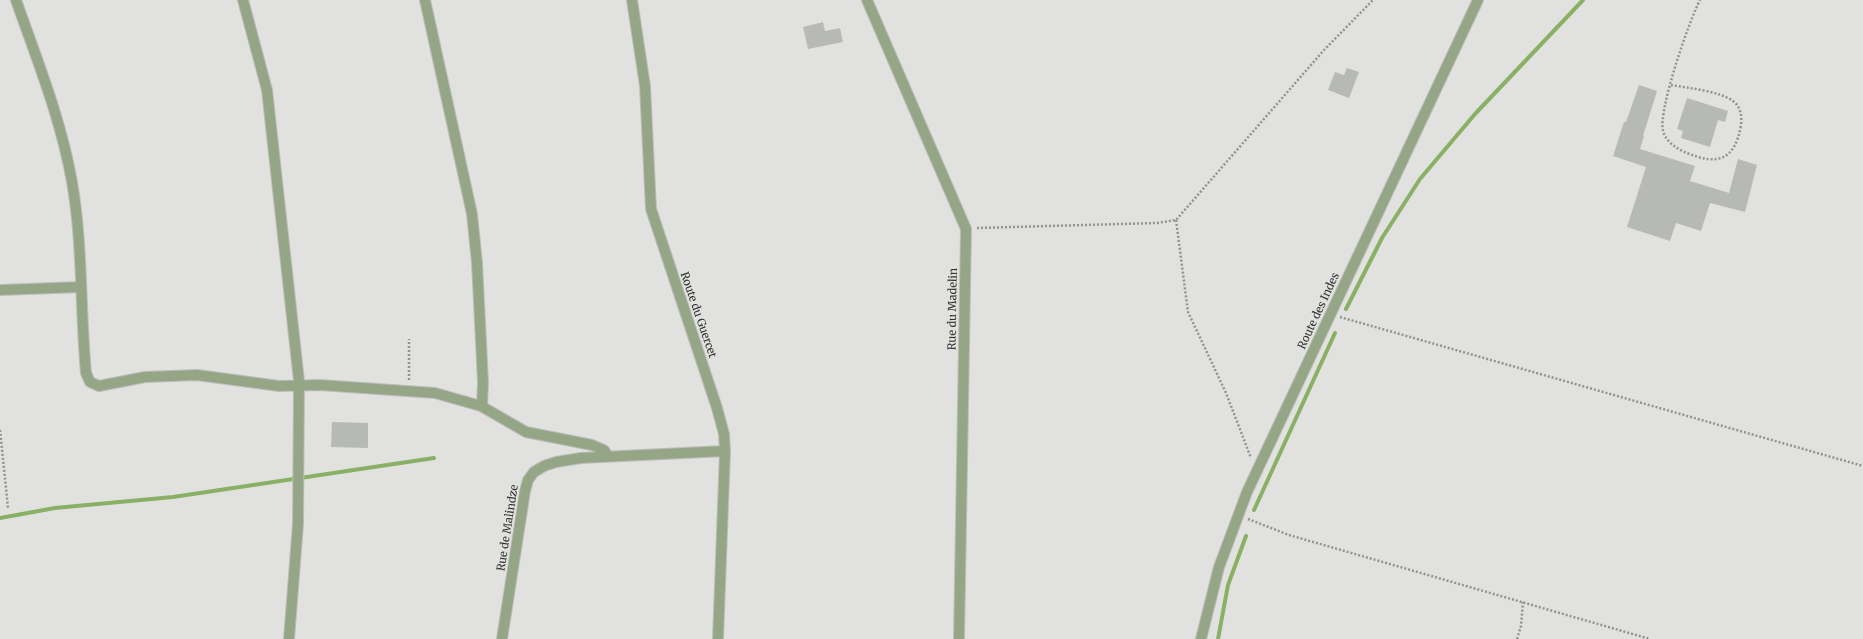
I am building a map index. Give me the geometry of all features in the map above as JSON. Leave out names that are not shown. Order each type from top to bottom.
[{"type":"street","points":[[16,0],[39,61],[65,146],[77,214],[86,373],[88,379],[96,385],[108,385],[145,377],[197,375],[270,385],[320,385],[436,393],[482,406],[526,432],[592,445],[604,450],[608,456]]},
{"type":"street","points":[[243,0],[267,90],[299,385],[298,524],[289,639]]},
{"type":"street","points":[[425,0],[472,214],[477,263],[483,374],[482,406]]},
{"type":"street","name":"Route du Guercet","points":[[632,0],[645,86],[651,209],[718,408],[724,434],[725,451],[718,639]]},
{"type":"street","name":"Rue du Madelin","points":[[867,0],[966,229],[959,639]]},
{"type":"street","name":"Route des Indes","points":[[1200,639],[1213,586],[1238,515],[1330,314],[1478,0]]},
{"type":"street","points":[[0,290],[81,287]]},
{"type":"street","name":"Rue de Malindze","points":[[502,639],[525,491],[528,480],[534,472],[548,464],[581,458],[725,451]]},
{"type":"path","points":[[966,229],[1157,223],[1176,220],[1324,50],[1373,0]]},
{"type":"path","points":[[1672,85],[1723,96],[1737,104],[1741,111],[1742,120],[1739,138],[1733,150],[1720,159],[1702,159],[1670,143],[1666,137],[1663,126],[1672,85],[1684,38],[1700,0]]},
{"type":"path","points":[[1176,220],[1188,312],[1226,393],[1248,451],[1254,463],[1260,465]]},
{"type":"path","points":[[1330,314],[1863,466]]},
{"type":"path","points":[[408,391],[409,339]]},
{"type":"path","points":[[0,430],[8,508]]},
{"type":"path","points":[[1238,515],[1289,535],[1650,639]]},
{"type":"path","points":[[1517,639],[1521,626],[1524,602]]},
{"type":"building","points":[[823,22],[825,31],[840,28],[843,42],[808,49],[803,27]]},
{"type":"building","points":[[1347,68],[1359,72],[1349,98],[1328,90],[1335,72],[1344,75]]},
{"type":"building","points":[[1639,85],[1657,91],[1640,149],[1695,166],[1690,181],[1729,193],[1738,159],[1757,165],[1745,212],[1710,203],[1701,231],[1676,223],[1670,241],[1627,227],[1646,167],[1613,156],[1624,122],[1626,122]]},
{"type":"building","points":[[1687,98],[1728,111],[1725,122],[1718,120],[1710,147],[1681,138],[1683,131],[1677,129]]},
{"type":"building","points":[[332,422],[368,423],[368,448],[331,447]]},
{"type":"waterway","points":[[1346,309],[1382,238],[1420,179],[1475,114],[1583,0]]},
{"type":"waterway","points":[[1254,510],[1335,333]]},
{"type":"waterway","points":[[0,518],[55,508],[173,497],[434,458]]},
{"type":"waterway","points":[[1218,639],[1228,585],[1246,536]]}]
